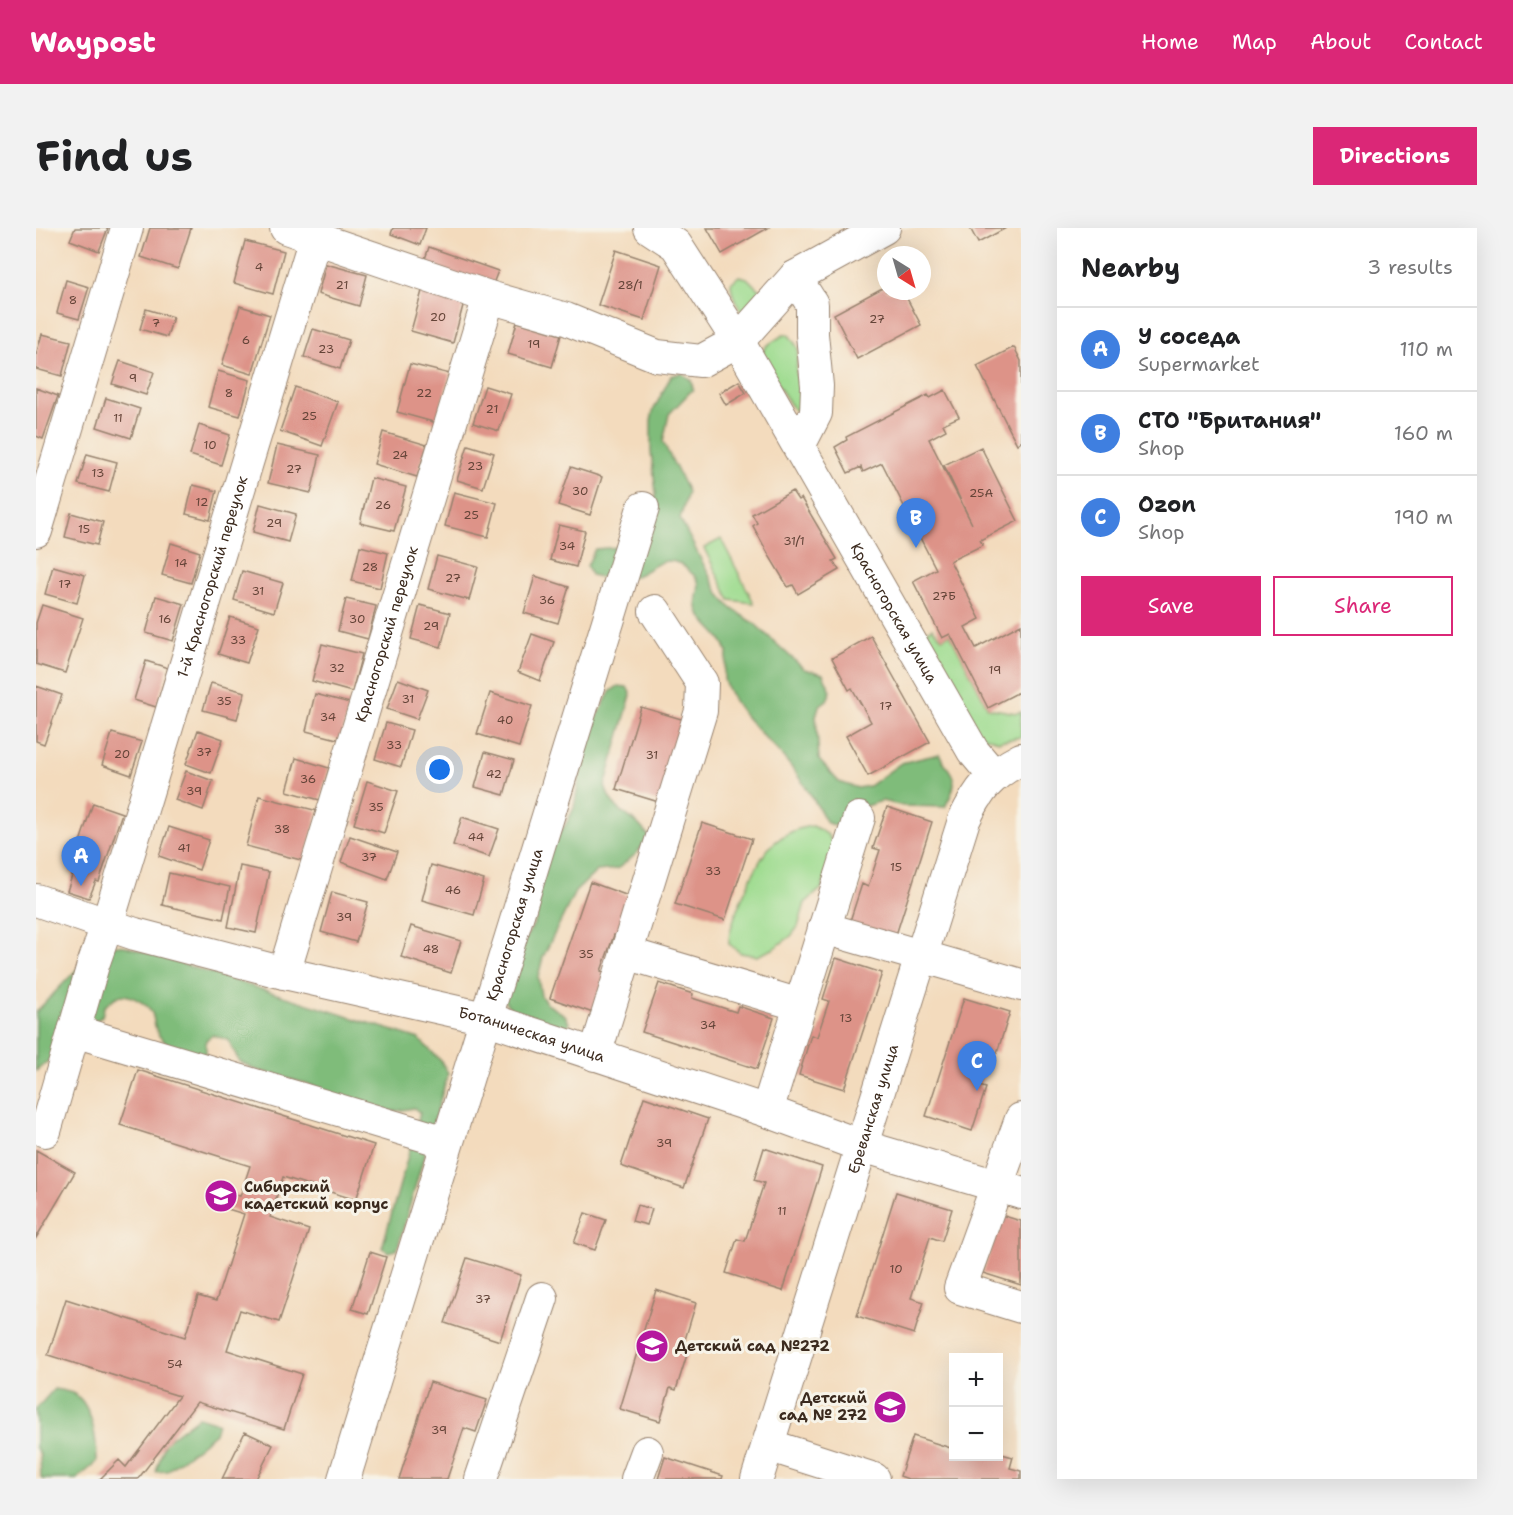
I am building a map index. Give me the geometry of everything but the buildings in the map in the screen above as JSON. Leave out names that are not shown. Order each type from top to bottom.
[{"type":"street","points":[[36,531],[45,467],[127,228]]},
{"type":"street","points":[[286,228],[317,233],[351,249],[489,297],[566,319],[657,356],[701,361],[738,341],[795,277],[885,228]]},
{"type":"street","name":"Красногорская улица","points":[[650,228],[676,245],[738,341],[765,399],[792,444],[865,548],[973,751],[994,776]]},
{"type":"street","name":"1-й Красногорский переулок","points":[[45,1131],[93,965],[317,233]]},
{"type":"street","points":[[792,444],[816,413],[817,386],[812,334],[812,304],[795,277]]},
{"type":"street","name":"Красногорский переулок","points":[[284,973],[489,297]]},
{"type":"street","name":"Красногорская улица","points":[[344,1479],[642,508]]},
{"type":"street","points":[[595,1055],[701,711],[702,682],[654,611]]},
{"type":"street","name":"Ереванская улица","points":[[757,1479],[964,820],[977,793],[994,776],[1021,759]]},
{"type":"street","points":[[767,1111],[860,818]]},
{"type":"street","name":"Ботаническая улица","points":[[36,900],[135,934],[284,973],[485,1018],[767,1111],[862,1146],[1010,1189]]},
{"type":"street","points":[[824,928],[1021,985]]},
{"type":"street","points":[[626,953],[800,1005]]},
{"type":"street","points":[[74,1031],[446,1142]]},
{"type":"street","points":[[1021,1119],[1010,1189],[960,1288],[1021,1307]]},
{"type":"street","points":[[481,1479],[542,1298]]},
{"type":"street","points":[[768,1445],[874,1479]]},
{"type":"green space","points":[[739,276],[747,278],[758,289],[773,297],[748,320],[732,293],[731,283]]},
{"type":"green space","points":[[783,335],[789,335],[798,348],[796,375],[805,400],[800,410],[794,410],[760,357],[766,346]]},
{"type":"green space","points":[[681,373],[691,380],[693,389],[669,414],[663,442],[688,492],[680,519],[719,594],[731,608],[755,624],[804,669],[823,674],[831,691],[827,700],[819,706],[816,716],[819,760],[839,782],[858,788],[869,786],[901,763],[939,754],[954,780],[953,791],[945,807],[903,806],[882,801],[862,807],[838,826],[827,823],[783,756],[747,718],[729,692],[724,679],[727,652],[722,641],[698,611],[696,600],[699,586],[695,576],[682,565],[671,561],[659,563],[638,575],[627,578],[612,579],[591,575],[587,566],[595,549],[634,546],[650,524],[656,493],[651,452],[653,411],[671,376]]},
{"type":"green space","points":[[721,539],[754,603],[730,600],[704,548]]},
{"type":"green space","points":[[932,628],[942,638],[950,634],[988,708],[1021,712],[1021,737],[999,741],[975,734],[920,635]]},
{"type":"green space","points":[[618,686],[627,687],[631,695],[605,786],[614,804],[637,823],[650,838],[636,854],[617,869],[597,871],[575,892],[543,957],[538,977],[541,996],[547,1004],[565,1015],[569,1023],[566,1032],[517,1018],[505,1001],[502,980],[536,920],[537,910],[525,872],[565,826],[574,808],[587,737],[610,692]]},
{"type":"green space","points":[[813,826],[827,834],[835,846],[822,888],[805,903],[798,927],[791,936],[773,949],[757,956],[741,953],[729,944],[730,935],[744,893],[765,853],[780,838],[790,832]]},
{"type":"green space","points":[[115,945],[125,946],[419,1039],[441,1061],[448,1073],[397,1250],[389,1252],[382,1248],[420,1113],[414,1108],[391,1112],[346,1101],[308,1084],[253,1069],[239,1061],[228,1040],[213,1035],[206,1040],[206,1056],[177,1048],[166,1043],[159,1036],[148,1007],[124,995],[104,1007],[102,1016],[36,1071],[36,1012],[81,965]]},
{"type":"green space","points":[[54,1389],[70,1392],[79,1398],[85,1405],[92,1424],[97,1462],[77,1479],[42,1479],[41,1477],[40,1455],[36,1448],[36,1409]]},
{"type":"green space","points":[[198,1417],[218,1423],[215,1433],[167,1471],[156,1472],[165,1442]]},
{"type":"place","name":"СТО \"Британия\"","points":[[916,548]]},
{"type":"place","name":"У соседа","points":[[81,886]]},
{"type":"place","name":"Ozon","points":[[977,1091]]},
{"type":"place","name":"Сибирский кадетский корпус","points":[[221,1196]]},
{"type":"place","name":"Детский сад №272","points":[[652,1346]]},
{"type":"place","name":"Детский сад № 272","points":[[890,1407]]}]
